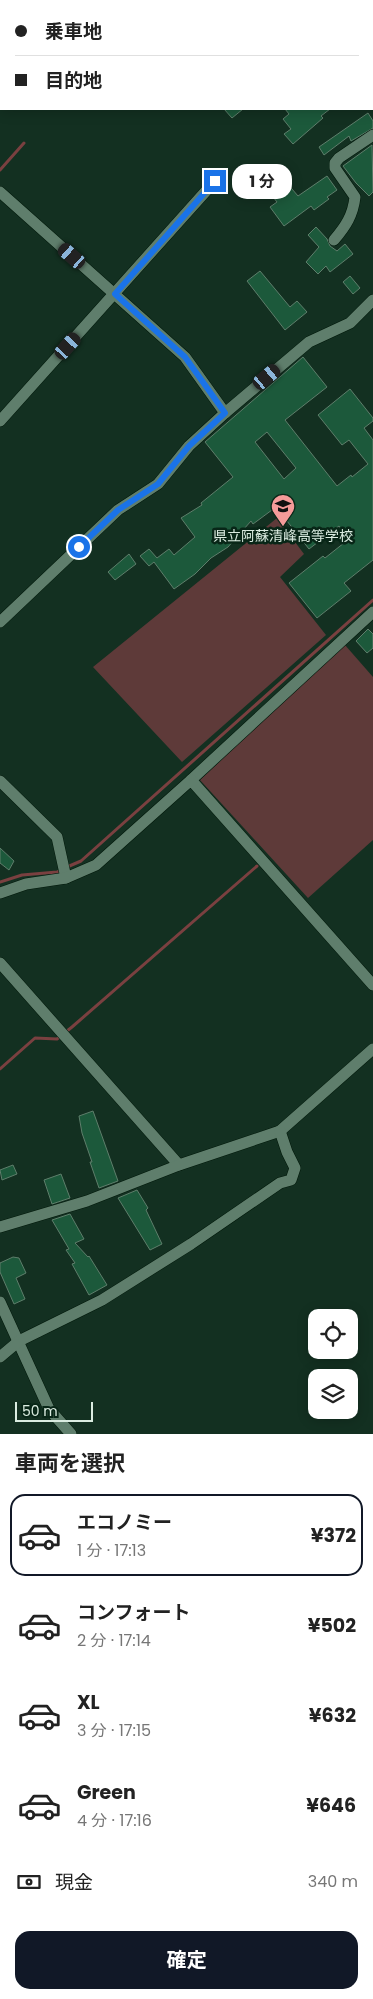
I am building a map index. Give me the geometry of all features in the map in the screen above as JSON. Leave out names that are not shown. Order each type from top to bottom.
[{"type":"street","points":[[334,240],[347,225],[354,209],[356,197],[335,168],[335,163],[339,158],[373,135]]},
{"type":"street","points":[[0,421],[215,181]]},
{"type":"street","points":[[0,192],[185,357],[225,413]]},
{"type":"street","points":[[0,622],[118,510],[158,484],[189,446],[225,413],[309,342],[350,323],[373,300]]},
{"type":"street","points":[[0,893],[26,884],[66,878],[96,865],[192,780],[373,612]]},
{"type":"street","points":[[192,780],[373,985]]},
{"type":"street","points":[[0,781],[57,837],[66,878]]},
{"type":"street","points":[[0,963],[179,1165]]},
{"type":"street","points":[[0,1227],[87,1201],[179,1165],[280,1131],[373,1049]]},
{"type":"street","points":[[0,1357],[19,1341],[102,1300],[191,1244],[280,1183],[291,1180],[296,1168],[287,1152],[280,1131]]},
{"type":"street","points":[[0,1302],[48,1409],[71,1434]]},
{"type":"shaded area","points":[[277,518],[304,554],[280,577],[326,635],[182,762],[93,667]]},
{"type":"shaded area","points":[[345,645],[373,677],[373,840],[308,898],[200,780]]},
{"type":"building","points":[[225,110],[242,110],[232,118]]},
{"type":"building","points":[[286,110],[329,110],[321,116],[323,118],[293,144],[284,134],[291,129],[283,119],[289,114]]},
{"type":"building","points":[[368,113],[373,121],[373,128],[351,141],[349,136],[324,155],[319,147]]},
{"type":"building","points":[[372,145],[373,192],[369,196],[343,166]]},
{"type":"building","points":[[327,176],[337,190],[327,197],[329,199],[314,210],[311,206],[284,226],[270,207],[277,202],[270,193],[286,182],[298,196]]},
{"type":"building","points":[[316,227],[327,239],[330,246],[337,251],[345,244],[353,254],[330,272],[326,266],[318,274],[306,262],[319,247],[308,235]]},
{"type":"building","points":[[260,271],[290,307],[297,301],[307,312],[285,330],[247,281]]},
{"type":"building","points":[[350,276],[360,288],[353,294],[343,282]]},
{"type":"building","points":[[303,357],[327,387],[285,420],[337,486],[368,464],[349,440],[342,445],[318,415],[350,389],[373,418],[373,421],[364,428],[373,440],[373,560],[344,583],[351,591],[317,618],[289,583],[323,556],[325,558],[349,539],[339,526],[309,549],[276,507],[253,524],[251,521],[228,547],[211,558],[195,574],[174,589],[154,562],[149,566],[140,556],[149,549],[157,558],[169,549],[174,555],[195,537],[181,518],[202,505],[201,503],[233,477],[205,442]],"holes":[[[267,432],[296,468],[284,479],[255,442]]]},
{"type":"building","points":[[129,554],[136,564],[115,580],[108,572]]},
{"type":"building","points":[[368,629],[373,634],[373,648],[367,653],[356,641]]},
{"type":"building","points":[[0,848],[14,861],[9,870],[0,863]]},
{"type":"building","points":[[93,1111],[118,1181],[99,1188],[90,1162],[92,1162],[82,1133],[79,1116]]},
{"type":"building","points":[[13,1165],[17,1174],[2,1180],[0,1170]]},
{"type":"building","points":[[61,1174],[70,1198],[52,1204],[44,1180]]},
{"type":"building","points":[[137,1190],[148,1208],[146,1210],[162,1244],[150,1250],[118,1198]]},
{"type":"building","points":[[70,1214],[84,1239],[75,1243],[89,1256],[107,1285],[89,1295],[72,1264],[75,1263],[66,1250],[69,1249],[52,1220]]},
{"type":"building","points":[[13,1257],[19,1258],[26,1273],[16,1278],[25,1299],[14,1304],[0,1272],[0,1263]]},
{"type":"waterway","points":[[0,170],[24,143]]},
{"type":"waterway","points":[[67,867],[81,861],[373,600]]},
{"type":"waterway","points":[[0,1069],[35,1038],[57,1039],[257,866]]},
{"type":"waterway","points":[[0,882],[22,875],[61,870]]},
{"type":"place","name":"県立阿蘇清峰高等学校","points":[[283,527]]},
{"type":"route","points":[[79,547],[118,510],[158,484],[189,446],[225,413],[185,357],[115,294],[215,181]]}]
